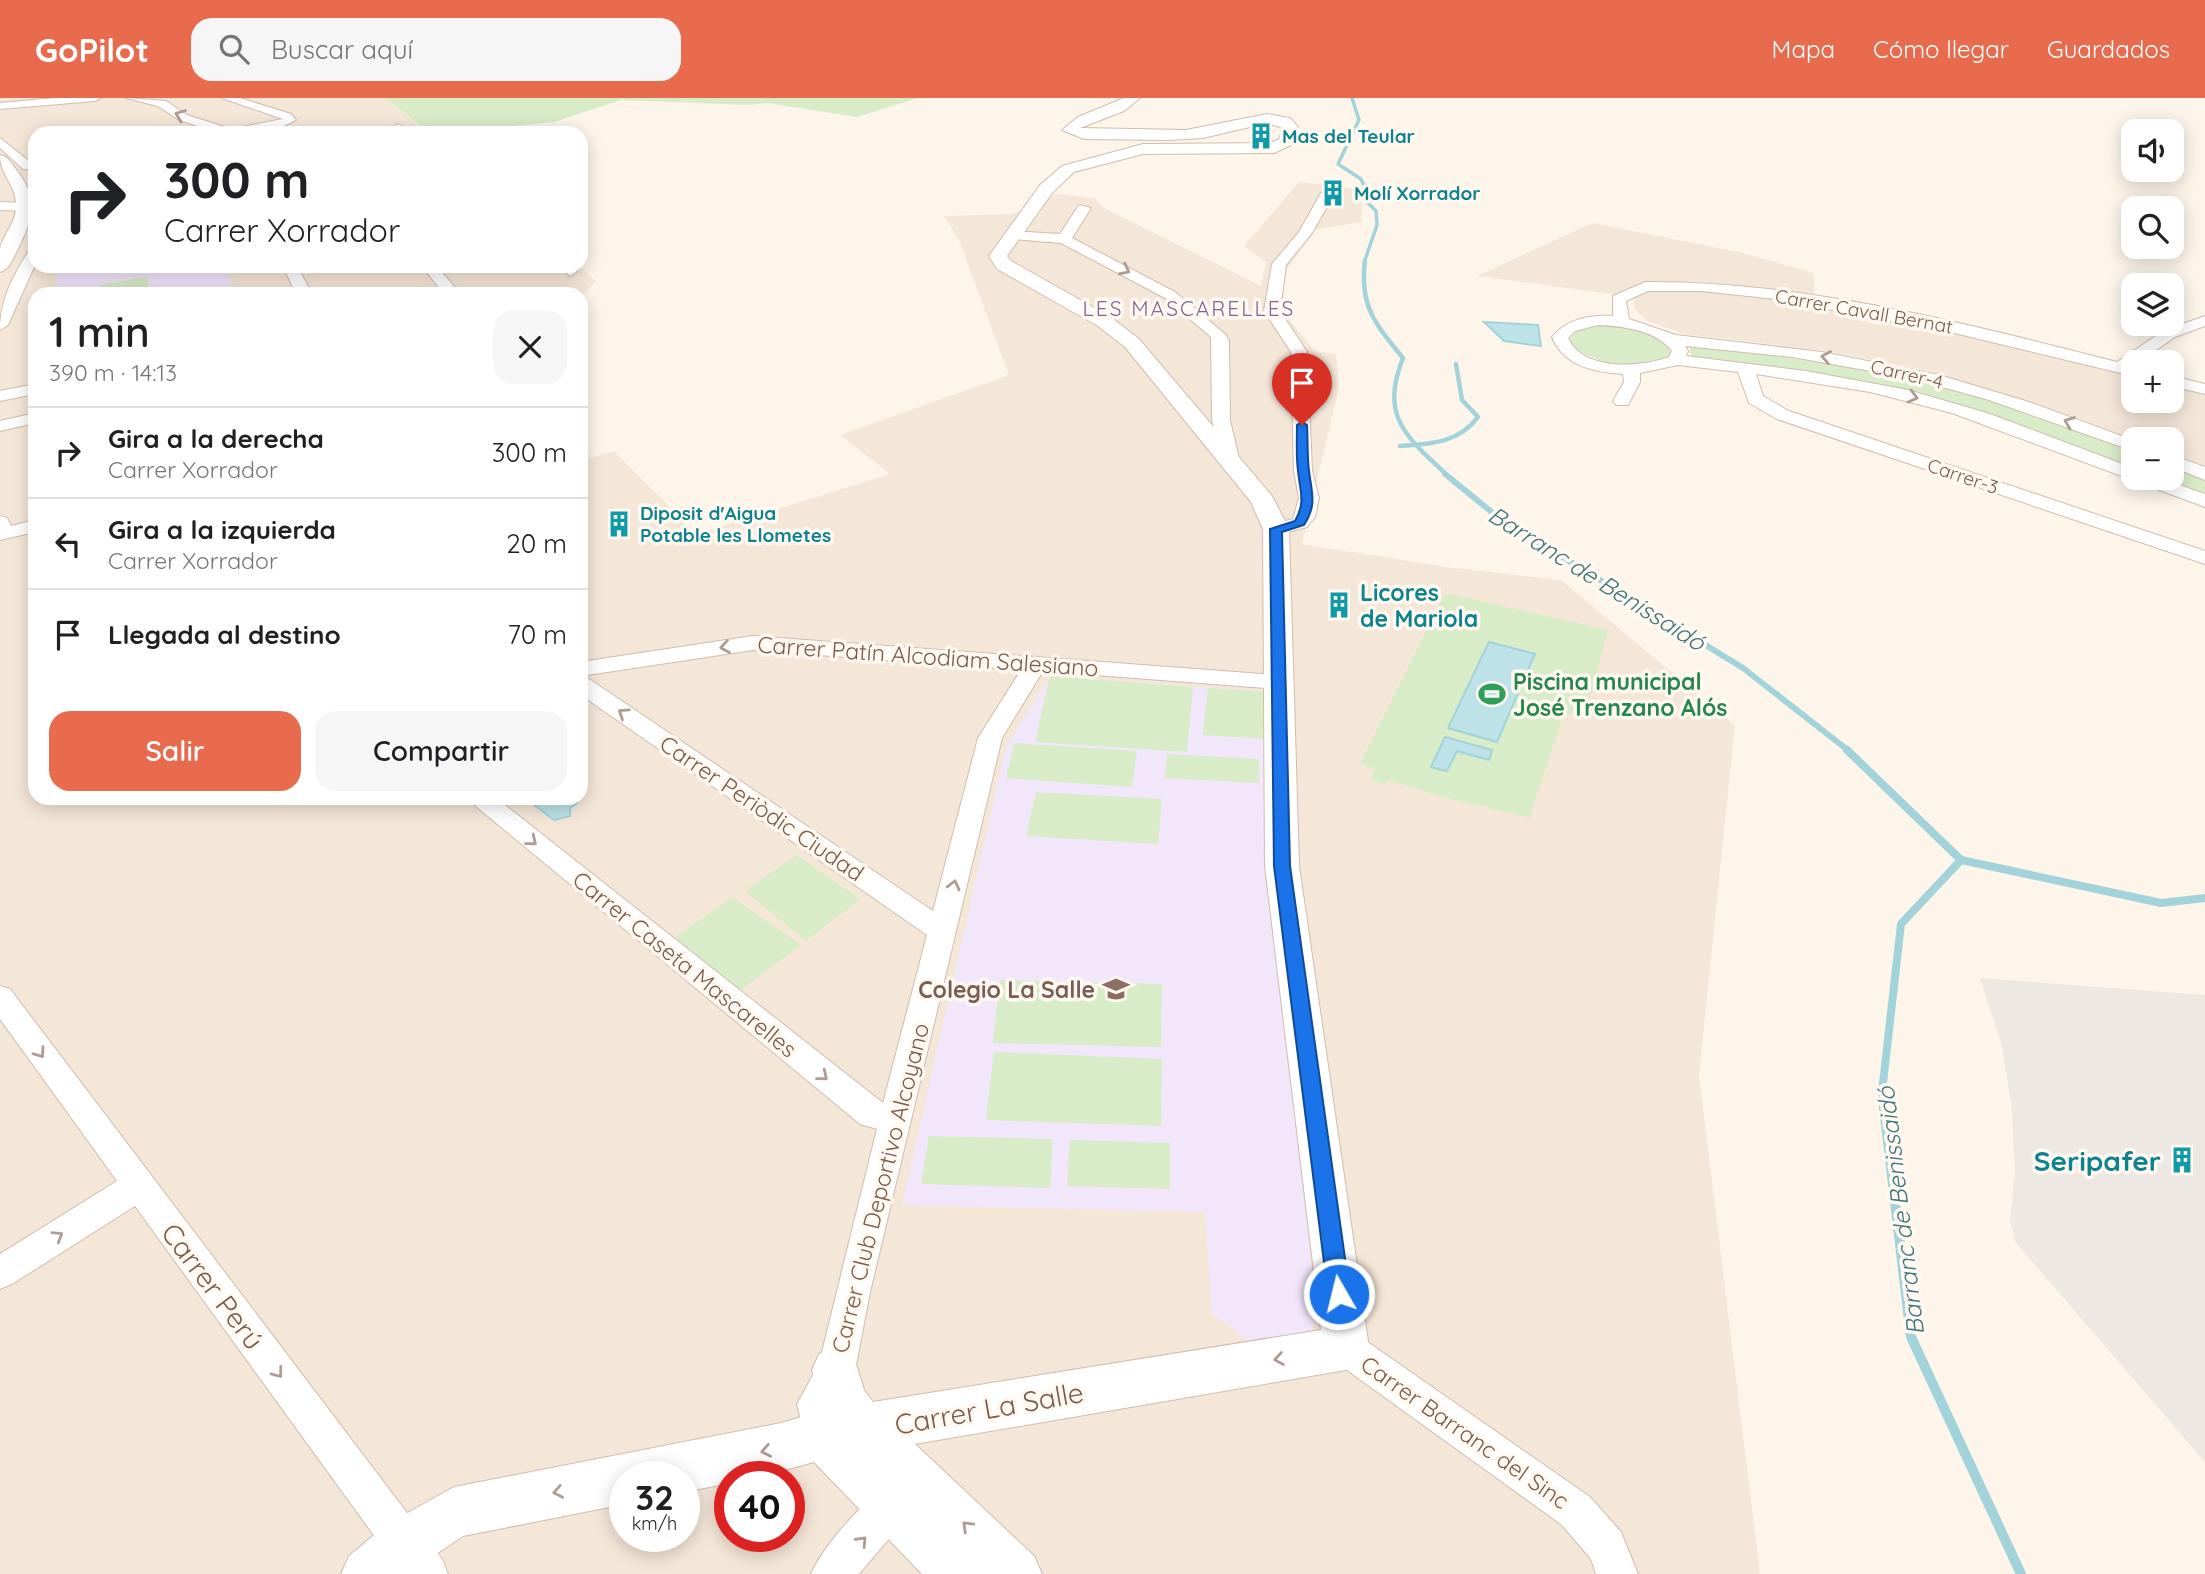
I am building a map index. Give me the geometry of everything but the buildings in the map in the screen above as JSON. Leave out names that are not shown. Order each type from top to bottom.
[{"type":"street","points":[[0,106],[95,98]]},
{"type":"street","points":[[132,98],[162,103],[172,114],[215,126]]},
{"type":"street","points":[[228,98],[290,118],[283,124],[270,126]]},
{"type":"street","name":"Carrer Barranc del Sinc","points":[[1133,98],[1125,104],[1073,125],[1070,130],[1084,134],[1195,133],[1267,119],[1285,122],[1291,127],[1286,142],[1269,149],[1155,148],[1108,156],[1064,171],[998,254],[1001,262],[1119,332],[1160,374],[1230,459],[1263,502],[1276,529],[1282,866],[1346,1348],[1576,1511],[1607,1546],[1617,1574]]},
{"type":"street","points":[[0,142],[28,166]]},
{"type":"street","points":[[3,168],[26,202]]},
{"type":"street","points":[[1276,529],[1290,528],[1300,523],[1309,498],[1303,471],[1299,352],[1273,316],[1272,306],[1279,264],[1287,257],[1319,211],[1326,196]]},
{"type":"street","points":[[4,206],[26,202]]},
{"type":"street","points":[[0,266],[26,202]]},
{"type":"street","points":[[1064,239],[1084,208]]},
{"type":"street","points":[[1012,235],[1064,239],[1170,295],[1220,338],[1221,420],[1230,459]]},
{"type":"street","points":[[0,325],[14,298],[7,292],[28,262]]},
{"type":"street","points":[[435,273],[446,287]]},
{"type":"street","name":"Carrer Cavall Bernat","points":[[1622,322],[1618,299],[1629,289],[1652,285],[1691,287],[1790,297],[1898,314],[2121,368]]},
{"type":"street","points":[[1602,321],[1650,328],[1672,340],[1680,351],[1676,360],[1658,368],[1631,370],[1586,361],[1567,351],[1561,344],[1560,337],[1573,326],[1602,321]]},
{"type":"street","points":[[2145,350],[2185,327],[2205,321]]},
{"type":"street","points":[[2185,327],[2205,332]]},
{"type":"street","name":"Carrer-4","points":[[1672,340],[1789,351],[1911,373],[2019,404],[2121,442]]},
{"type":"street","name":"Carrer-4","points":[[1676,360],[1859,384],[1933,401],[2121,469]]},
{"type":"street","name":"Carrer-3","points":[[1745,367],[1751,393],[1770,409],[2205,558]]},
{"type":"street","points":[[1622,401],[1632,383],[1631,370]]},
{"type":"street","points":[[2184,384],[2205,389]]},
{"type":"street","points":[[0,396],[28,390]]},
{"type":"street","points":[[0,426],[28,420]]},
{"type":"street","points":[[2184,466],[2205,474]]},
{"type":"street","points":[[2175,490],[2205,501]]},
{"type":"street","points":[[1,528],[28,526]]},
{"type":"street","name":"Carrer Patín Alcodiam Salesiano","points":[[588,668],[753,643],[1277,682]]},
{"type":"street","name":"Carrer Club Deportivo Alcoyano","points":[[836,1370],[852,1292],[990,738],[1037,663]]},
{"type":"street","name":"Carrer Periòdic Ciudad","points":[[588,689],[942,931]]},
{"type":"street","name":"Carrer Caseta Mascarelles","points":[[488,805],[871,1115],[896,1118]]},
{"type":"street","name":"Carrer Perú","points":[[0,998],[138,1186],[400,1564]]},
{"type":"street","points":[[0,1273],[138,1186]]},
{"type":"street","name":"Carrer La Salle","points":[[700,1464],[843,1432],[1346,1348]]},
{"type":"street","points":[[836,1370],[842,1401],[843,1432],[890,1507],[958,1574]]},
{"type":"street","points":[[843,1432],[1016,1574]]},
{"type":"street","points":[[400,1564],[454,1512],[609,1482]]},
{"type":"street","points":[[832,1574],[890,1507]]},
{"type":"shaded area","points":[[0,98],[386,98],[419,126],[28,126],[28,273],[587,273],[596,281],[588,290],[588,287],[28,287],[28,805],[588,805],[588,459],[614,451],[697,534],[890,474],[840,435],[1009,375],[959,240],[944,216],[1013,214],[1057,194],[1094,198],[1104,208],[1261,286],[1266,262],[1244,246],[1299,182],[1355,189],[1362,203],[1361,222],[1315,230],[1283,275],[1284,312],[1314,351],[1336,354],[1339,387],[1302,544],[1446,567],[1561,580],[1735,725],[1699,1075],[1760,1574],[0,1574]]},
{"type":"shaded area","points":[[1592,223],[1739,252],[1814,273],[1814,295],[1972,326],[2121,362],[2121,413],[2184,413],[2184,378],[2205,384],[2205,466],[2184,458],[2184,427],[2121,427],[2121,434],[2047,407],[1928,371],[1826,351],[1685,334],[1647,321],[1634,308],[1634,297],[1477,276]]},
{"type":"shaded area","points":[[57,273],[228,273],[232,287],[56,287]]},
{"type":"shaded area","name":"Colegio La Salle","points":[[1050,676],[1268,692],[1287,1041],[1317,1317],[1311,1330],[1305,1333],[1250,1342],[1212,1313],[1205,1212],[902,1205],[1006,747]]},
{"type":"shaded area","points":[[1980,978],[2205,995],[2205,1462],[2016,1243],[2010,1221],[2015,1171],[2012,1112],[2002,1046]]},
{"type":"green space","points":[[386,98],[918,98],[857,117],[767,103],[749,105],[621,100],[554,122],[514,126],[420,126]]},
{"type":"green space","points":[[147,277],[149,287],[100,287]]},
{"type":"green space","points":[[1607,324],[1653,334],[1670,347],[1670,354],[1649,365],[1621,365],[1593,358],[1572,345],[1570,339],[1577,331]]},
{"type":"green space","points":[[1689,343],[1910,376],[2045,415],[2121,444],[2121,465],[1971,409],[1692,360]]},
{"type":"green space","points":[[2184,467],[2205,475],[2205,497],[2184,489]]},
{"type":"green space","name":"Piscina municipal José Trenzano Alós","points":[[1450,594],[1608,630],[1586,711],[1574,708],[1571,715],[1564,714],[1529,818],[1476,804],[1475,806],[1387,780],[1385,784],[1370,780],[1375,769],[1363,765],[1361,761],[1443,597]]},
{"type":"green space","points":[[1050,676],[1193,687],[1187,752],[1035,742]]},
{"type":"green space","points":[[1208,688],[1268,692],[1268,739],[1203,735]]},
{"type":"green space","points":[[1014,743],[1137,751],[1132,787],[1006,778]]},
{"type":"green space","points":[[1167,754],[1259,759],[1259,783],[1165,778]]},
{"type":"green space","points":[[1036,792],[1162,799],[1158,844],[1026,836]]},
{"type":"green space","points":[[797,855],[860,899],[806,941],[745,891]]},
{"type":"green space","points":[[732,897],[801,945],[741,990],[675,938]]},
{"type":"green space","points":[[1000,980],[1162,984],[1161,1047],[993,1043]]},
{"type":"green space","points":[[994,1052],[1162,1059],[1161,1126],[986,1120]]},
{"type":"green space","points":[[929,1136],[1053,1139],[1050,1188],[921,1184]]},
{"type":"green space","points":[[1070,1140],[1170,1143],[1170,1189],[1067,1186]]},
{"type":"water","points":[[1484,322],[1538,325],[1541,346],[1504,341]]},
{"type":"water","points":[[1489,642],[1535,654],[1497,742],[1448,728]]},
{"type":"water","points":[[1445,737],[1492,750],[1489,760],[1457,751],[1447,771],[1431,767]]},
{"type":"water","points":[[534,805],[574,805],[570,808],[570,816],[554,820]]},
{"type":"waterway","points":[[1352,98],[1359,120],[1338,164],[1361,179],[1366,190],[1362,197],[1376,211],[1377,225],[1364,263]]},
{"type":"waterway","name":"Barranc de Benissaidó","points":[[1365,261],[1367,303],[1378,325],[1403,358],[1394,395],[1396,410],[1401,424],[1416,445]]},
{"type":"waterway","points":[[1416,445],[1453,437],[1478,417],[1462,400],[1456,364]]},
{"type":"waterway","points":[[1400,446],[1416,445]]},
{"type":"waterway","name":"Barranc de Benissaidó","points":[[1416,445],[1447,475]]},
{"type":"waterway","name":"Barranc de Benissaidó","points":[[1445,474],[1499,518],[1743,668],[1849,751]]},
{"type":"waterway","name":"Barranc de Benissaidó","points":[[1847,750],[1961,860]]},
{"type":"waterway","name":"Barranc de Benissaidó","points":[[1884,1110],[1882,1092],[1901,924],[1961,860]]},
{"type":"waterway","points":[[1961,860],[2161,903],[2205,898]]},
{"type":"waterway","name":"Barranc de Benissaidó","points":[[1884,1108],[1911,1337],[2021,1574]]},
{"type":"place","name":"Mas del Teular","points":[[1261,136]]},
{"type":"place","name":"Molí Xorrador","points":[[1333,193]]},
{"type":"place","name":"Diposit d'Aigua Potable les Llometes","points":[[619,524]]},
{"type":"place","name":"Licores de Mariola","points":[[1339,605]]},
{"type":"place","name":"Piscina municipal José Trenzano Alós","points":[[1492,694]]},
{"type":"place","name":"Colegio La Salle","points":[[1116,989]]},
{"type":"place","name":"Seripafer","points":[[2182,1160]]},
{"type":"district","name":"LES MASCARELLES","points":[[1189,308]]},
{"type":"route","points":[[1302,425],[1303,471],[1309,498],[1307,510],[1300,523],[1290,528],[1276,529],[1282,866],[1339,1294]]}]
